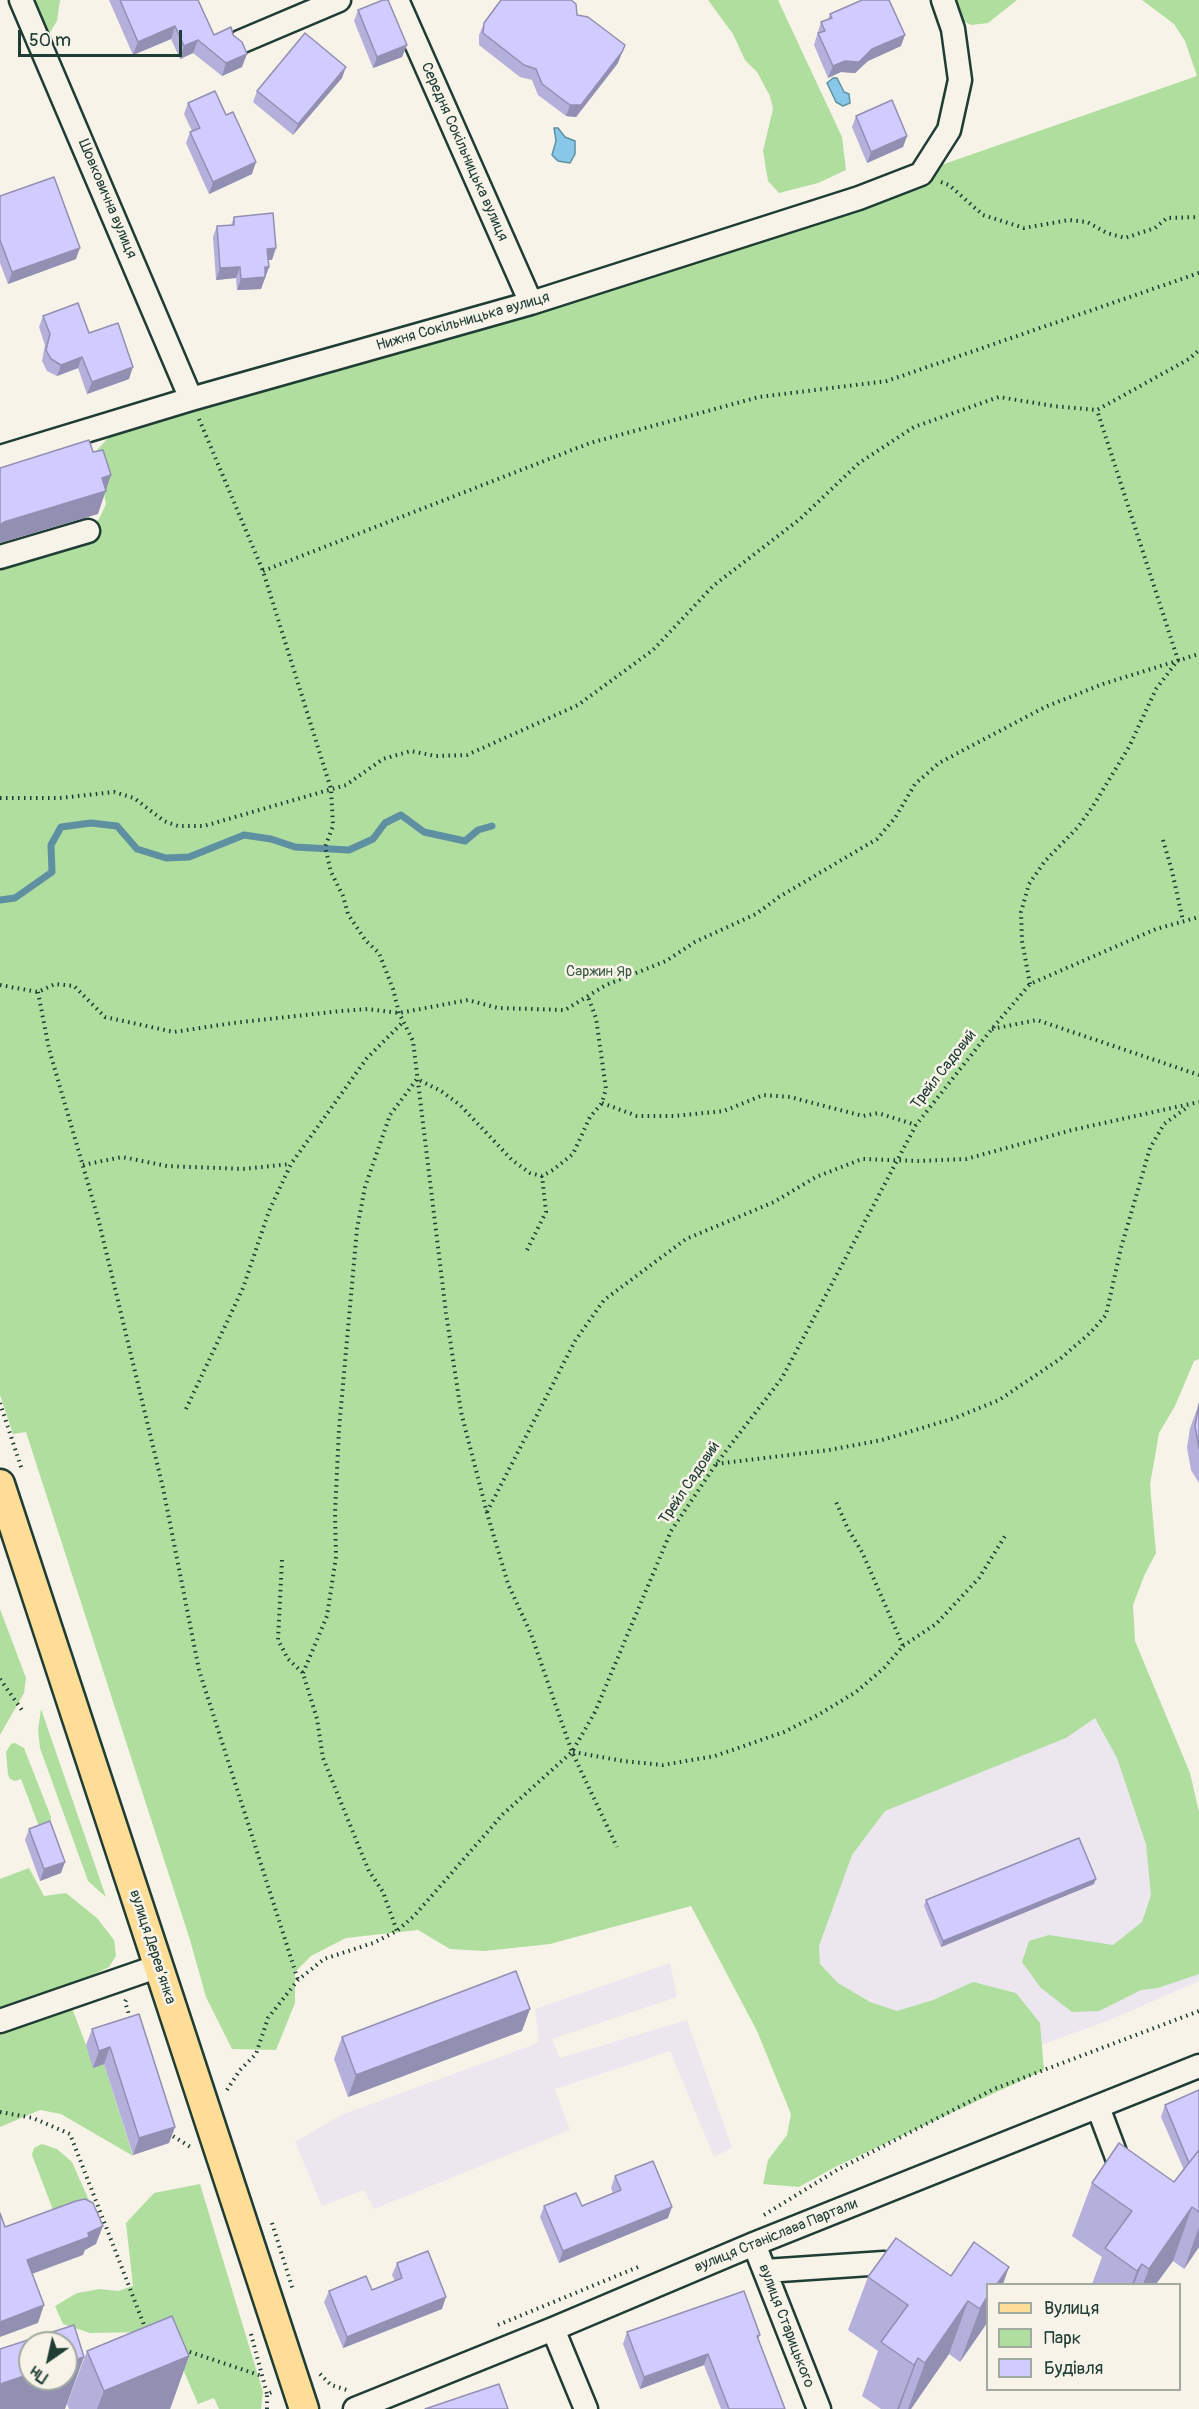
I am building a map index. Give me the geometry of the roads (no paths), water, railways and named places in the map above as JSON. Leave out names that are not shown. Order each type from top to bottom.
[{"type":"main road","name":"вулиця Дерев’янка","points":[[0,1484],[304,2409]]},
{"type":"street","name":"Шовковична вулиця","points":[[21,0],[192,399]]},
{"type":"street","points":[[240,42],[339,0]]},
{"type":"street","name":"Середня Сокільницька вулиця","points":[[398,0],[531,303]]},
{"type":"street","name":"Нижня Сокільницька вулиця","points":[[0,457],[192,399],[531,303],[859,198],[921,174],[949,130],[960,80],[953,29],[943,0]]},
{"type":"street","points":[[0,557],[88,531]]},
{"type":"street","points":[[0,2020],[159,1966]]},
{"type":"street","name":"вулиця Станіслава Партали","points":[[355,2409],[553,2329],[753,2244],[1199,2066]]},
{"type":"street","points":[[1098,2107],[1131,2193],[1141,2193]]},
{"type":"street","name":"вулиця Старицького","points":[[753,2244],[819,2409]]},
{"type":"street","points":[[765,2271],[884,2263],[919,2285]]},
{"type":"street","points":[[553,2329],[586,2409]]},
{"type":"water","points":[[837,78],[844,92],[849,94],[850,103],[843,106],[836,102],[827,83]]},
{"type":"water","points":[[554,128],[558,128],[565,137],[575,141],[575,154],[570,163],[558,161],[552,155],[556,141]]},
{"type":"waterway","points":[[0,900],[15,898],[52,872],[51,845],[61,827],[91,823],[117,826],[137,849],[166,858],[189,857],[244,835],[271,839],[295,847],[349,850],[373,839],[385,823],[401,815],[424,832],[465,841],[478,830],[492,826]]},
{"type":"park label","name":"Саржин Яр","points":[[599,972]]}]
